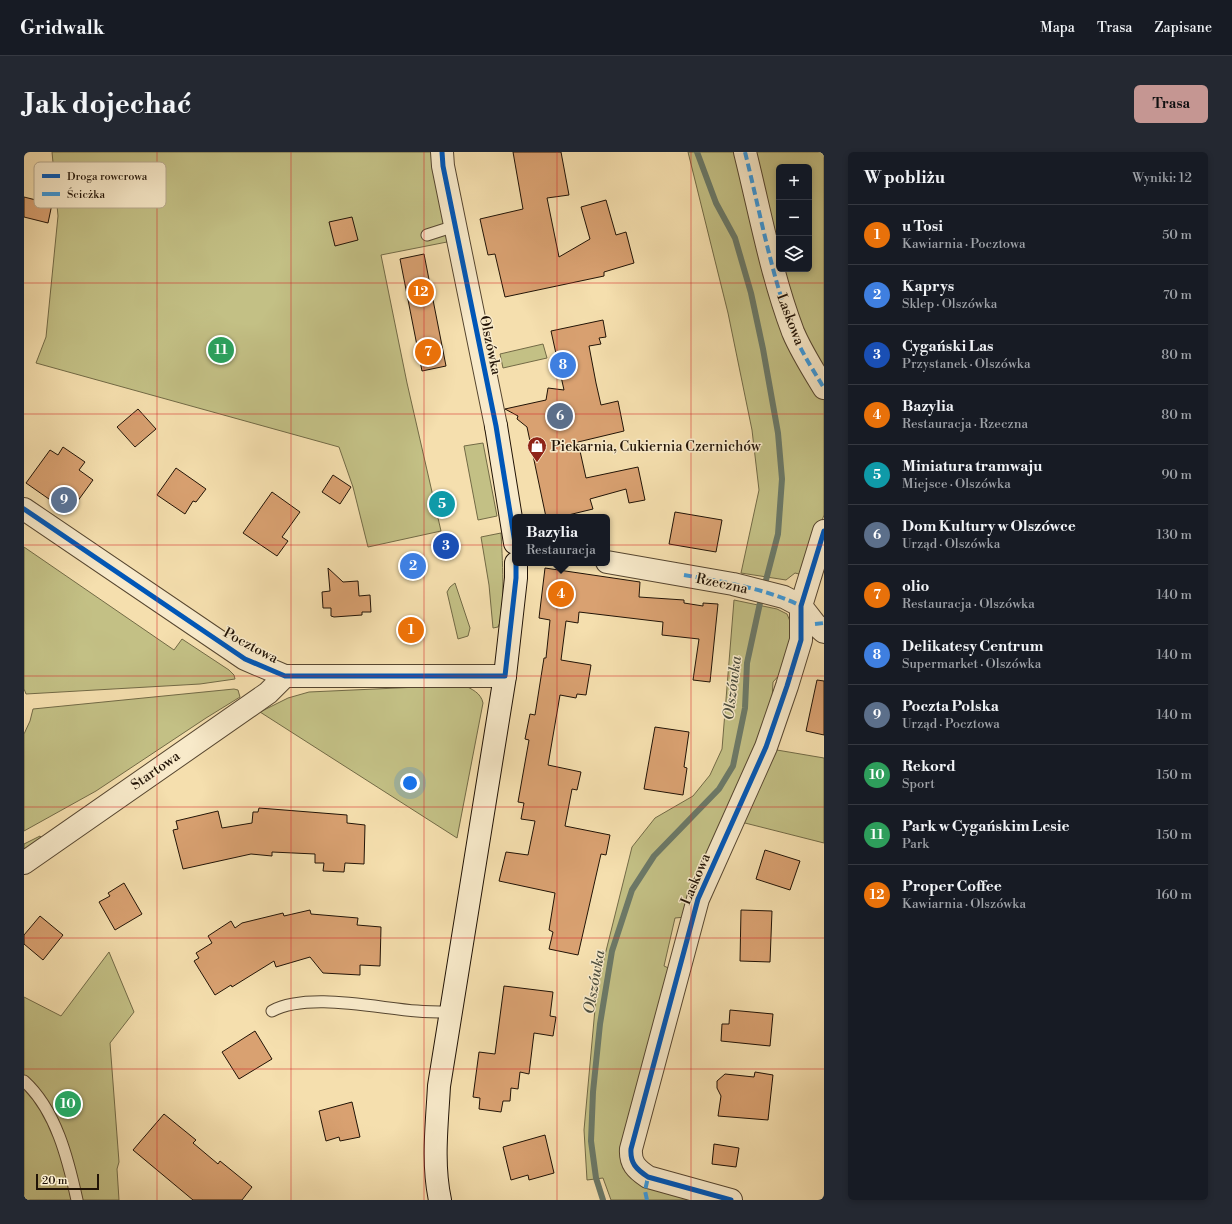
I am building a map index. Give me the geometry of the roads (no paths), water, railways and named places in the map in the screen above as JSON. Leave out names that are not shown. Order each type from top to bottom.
[{"type":"street","name":"Olszówka","points":[[442,152],[455,226],[496,426],[512,525]]},
{"type":"street","name":"Laskowa","points":[[746,152],[762,227],[782,300],[794,333],[824,388]]},
{"type":"street","name":"Pocztowa","points":[[24,510],[245,659],[285,676],[505,676]]},
{"type":"street","name":"Laskowa","points":[[731,1200],[648,1176],[638,1170],[633,1164],[631,1149],[693,916],[706,879],[733,824],[766,747],[801,640],[793,601],[824,532]]},
{"type":"street","name":"Rzeczna","points":[[610,563],[733,584],[793,601]]},
{"type":"street","points":[[440,1200],[437,1186],[436,1164],[438,1100],[450,1012],[505,676],[516,566]]},
{"type":"street","points":[[793,601],[821,626]]},
{"type":"street","name":"Startowa","points":[[24,863],[268,693],[285,676]]},
{"type":"lane","points":[[427,235],[455,226]]},
{"type":"lane","points":[[272,1011],[284,1005],[329,1002],[418,1012],[450,1012]]},
{"type":"lane","points":[[24,1081],[34,1090],[46,1108],[65,1153],[77,1200]]},
{"type":"waterway","name":"Olszówka","points":[[603,1200],[596,1178],[591,1141],[593,1092],[600,1024],[612,951],[632,890],[654,856],[719,789],[733,766],[745,708],[747,663],[760,603],[778,534],[782,479],[778,433],[763,349],[751,293],[735,238],[716,203],[697,152]]},
{"type":"place","name":"Proper Coffee","points":[[421,292]]},
{"type":"place","name":"Park w Cygańskim Lesie","points":[[221,350]]},
{"type":"place","name":"olio","points":[[428,352]]},
{"type":"place","name":"Delikatesy Centrum","points":[[563,365]]},
{"type":"place","name":"Dom Kultury w Olszówce","points":[[560,416]]},
{"type":"place","name":"Piekarnia, Cukiernia Czernichów","points":[[537,463]]},
{"type":"place","name":"Poczta Polska","points":[[64,500]]},
{"type":"place","name":"Miniatura tramwaju","points":[[442,504]]},
{"type":"place","name":"Cygański Las","points":[[446,546]]},
{"type":"place","name":"Kaprys","points":[[413,566]]},
{"type":"place","name":"Bazylia","points":[[561,594]]},
{"type":"place","name":"u Tosi","points":[[411,630]]},
{"type":"place","name":"Rekord","points":[[68,1104]]}]
